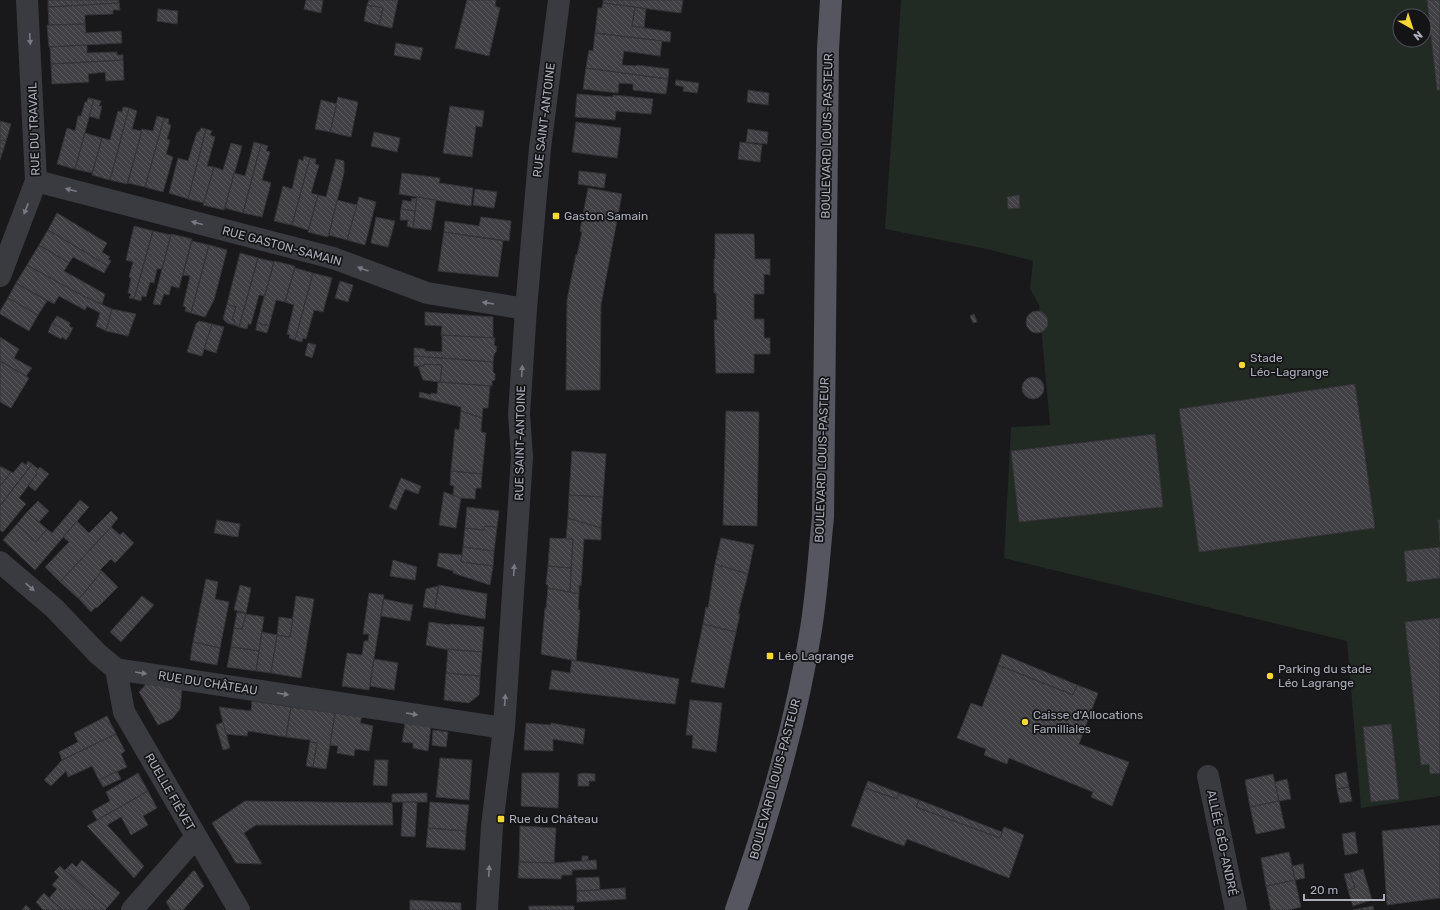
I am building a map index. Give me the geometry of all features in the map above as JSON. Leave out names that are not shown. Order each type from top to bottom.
[{"type":"main road","name":"BOULEVARD LOUIS-PASTEUR","points":[[736,910],[768,815],[788,738],[811,628],[816,588],[823,517],[828,64],[831,0]]},
{"type":"street","name":"RUE DU TRAVAIL","points":[[0,276],[36,181],[27,0]]},
{"type":"street","name":"RUE SAINT-ANTOINE","points":[[487,910],[492,826],[504,728],[522,457],[519,414],[526,310],[540,148],[559,0]]},
{"type":"street","name":"RUE GASTON-SAMAIN","points":[[36,181],[333,258],[427,293],[526,310]]},
{"type":"street","points":[[0,562],[54,608],[98,654],[116,669]]},
{"type":"street","name":"RUE DU CHÂTEAU","points":[[116,669],[504,728]]},
{"type":"street","name":"RUELLE FIÉVET","points":[[116,669],[124,712],[239,910]]},
{"type":"street","name":"ALLÉE GÉO-ANDRÉ","points":[[1208,776],[1236,910]]},
{"type":"street","points":[[132,910],[196,837]]},
{"type":"shaded area","name":"Stade Léo-Lagrange","points":[[901,0],[1440,0],[1440,796],[1361,808],[1347,641],[1004,558],[1011,427],[1050,425],[1039,305],[1030,289],[1033,261],[987,249],[885,229]]},
{"type":"building","points":[[48,0],[119,0],[119,3],[48,7]]},
{"type":"building","points":[[306,0],[323,0],[321,13],[304,9]]},
{"type":"building","points":[[369,0],[398,0],[392,28],[379,25],[383,8],[367,5]]},
{"type":"building","points":[[467,0],[496,0],[495,6],[500,8],[489,56],[455,48]]},
{"type":"building","points":[[603,0],[683,0],[681,13],[603,3]]},
{"type":"building","points":[[1427,0],[1440,0],[1440,90],[1437,90],[1432,45],[1432,8],[1428,8]]},
{"type":"building","points":[[119,3],[120,10],[113,10],[113,14],[85,15],[85,24],[49,25],[48,7]]},
{"type":"building","points":[[603,3],[635,7],[632,26],[671,32],[670,42],[595,33],[598,8],[602,8]]},
{"type":"building","points":[[367,5],[383,8],[379,25],[364,21]]},
{"type":"building","points":[[635,7],[646,9],[644,28],[632,26]]},
{"type":"building","points":[[158,9],[178,11],[177,24],[157,21]]},
{"type":"building","points":[[85,24],[86,33],[121,31],[122,43],[49,47],[47,25]]},
{"type":"building","points":[[595,33],[662,41],[660,56],[624,51],[622,65],[637,65],[669,69],[668,79],[586,68],[589,50],[593,51]]},
{"type":"building","points":[[396,43],[423,48],[420,60],[394,55]]},
{"type":"building","points":[[87,45],[87,53],[117,52],[117,55],[123,55],[123,60],[51,64],[50,47]]},
{"type":"building","points":[[123,60],[124,80],[106,81],[105,72],[88,74],[89,82],[52,84],[51,64]]},
{"type":"building","points":[[586,68],[668,79],[666,94],[633,90],[633,84],[619,83],[618,93],[583,89]]},
{"type":"building","points":[[676,80],[699,83],[697,93],[683,91],[684,87],[675,85]]},
{"type":"building","points":[[748,90],[769,93],[768,105],[747,102]]},
{"type":"building","points":[[577,94],[613,97],[613,95],[653,99],[651,114],[616,111],[615,120],[575,117]]},
{"type":"building","points":[[338,97],[358,102],[351,137],[330,132]]},
{"type":"building","points":[[88,98],[94,99],[75,169],[57,164],[67,128],[75,131],[78,116],[81,116],[85,102],[87,102]]},
{"type":"building","points":[[94,99],[101,101],[99,106],[102,106],[99,119],[89,116]]},
{"type":"building","points":[[321,100],[337,104],[330,132],[315,129]]},
{"type":"building","points":[[450,106],[484,111],[482,127],[476,126],[472,157],[443,153]]},
{"type":"building","points":[[123,107],[129,108],[110,180],[92,175],[102,138],[110,140],[118,111],[122,112]]},
{"type":"building","points":[[129,108],[137,111],[132,129],[142,131],[127,184],[110,180]]},
{"type":"building","points":[[157,116],[164,118],[145,187],[128,183],[142,129],[153,131]]},
{"type":"building","points":[[164,118],[169,119],[168,124],[171,125],[167,139],[170,140],[166,154],[173,157],[163,192],[145,187]]},
{"type":"building","points":[[0,121],[11,124],[6,141],[0,140]]},
{"type":"building","points":[[576,122],[621,128],[617,158],[572,152]]},
{"type":"building","points":[[201,128],[206,129],[188,199],[169,193],[178,158],[188,161],[197,132],[199,132]]},
{"type":"building","points":[[206,129],[212,131],[210,135],[215,137],[207,166],[214,167],[204,203],[188,199]]},
{"type":"building","points":[[748,129],[768,132],[767,144],[746,142]]},
{"type":"building","points":[[374,132],[400,138],[397,152],[371,146]]},
{"type":"building","points":[[85,133],[102,138],[92,173],[75,169]]},
{"type":"building","points":[[0,140],[6,141],[0,160]]},
{"type":"building","points":[[254,142],[261,144],[243,213],[225,208],[234,173],[245,176]]},
{"type":"building","points":[[740,142],[762,145],[760,162],[738,159]]},
{"type":"building","points":[[231,143],[242,146],[224,210],[203,205],[214,167],[223,170]]},
{"type":"building","points":[[261,144],[268,146],[266,151],[270,152],[262,180],[271,183],[262,217],[243,213]]},
{"type":"building","points":[[304,156],[310,158],[292,225],[274,221],[283,186],[292,189],[299,159],[303,161]]},
{"type":"building","points":[[310,158],[316,159],[315,164],[319,165],[311,193],[318,195],[308,230],[292,225]]},
{"type":"building","points":[[336,159],[344,161],[344,173],[328,237],[308,232],[318,195],[326,197]]},
{"type":"building","points":[[579,171],[606,174],[604,188],[578,184]]},
{"type":"building","points":[[402,173],[440,178],[439,183],[473,188],[471,206],[399,194]]},
{"type":"building","points":[[588,188],[622,194],[601,305],[600,390],[566,390],[567,300],[582,232],[580,231]]},
{"type":"building","points":[[475,189],[497,192],[494,208],[473,205]]},
{"type":"building","points":[[1019,195],[1020,208],[1008,209],[1007,197]]},
{"type":"building","points":[[359,197],[376,202],[365,245],[347,240]]},
{"type":"building","points":[[417,197],[436,200],[431,230],[413,228]]},
{"type":"building","points":[[412,198],[417,199],[415,211],[401,209],[403,200],[411,202]]},
{"type":"building","points":[[337,200],[357,205],[347,240],[329,235]]},
{"type":"building","points":[[401,209],[415,211],[413,228],[407,226],[408,220],[400,220]]},
{"type":"building","points":[[57,213],[107,243],[102,252],[110,257],[108,259],[111,261],[108,266],[48,230]]},
{"type":"building","points":[[376,217],[395,221],[388,247],[371,243]]},
{"type":"building","points":[[481,217],[511,221],[509,241],[444,232],[445,221],[479,226]]},
{"type":"building","points":[[134,226],[153,231],[134,299],[129,298],[131,294],[128,293],[131,278],[129,277],[133,262],[126,260]]},
{"type":"building","points":[[48,230],[108,266],[104,273],[73,257],[69,263],[39,245]]},
{"type":"building","points":[[153,231],[171,235],[162,269],[157,269],[154,283],[150,282],[146,297],[142,296],[141,301],[134,299]]},
{"type":"building","points":[[444,232],[503,241],[498,277],[438,271]]},
{"type":"building","points":[[171,234],[192,239],[179,288],[171,286],[169,295],[164,294],[160,305],[153,304]]},
{"type":"building","points":[[715,234],[754,234],[755,259],[770,259],[770,275],[764,274],[764,294],[754,294],[754,319],[764,319],[764,338],[770,338],[770,354],[754,354],[754,373],[716,373],[714,320],[717,320],[716,293],[714,293]]},
{"type":"building","points":[[192,241],[209,245],[191,313],[185,311],[186,307],[183,306],[190,276],[183,275]]},
{"type":"building","points":[[39,245],[69,263],[64,271],[105,294],[102,304],[83,296],[27,265]]},
{"type":"building","points":[[209,245],[227,250],[214,300],[205,317],[191,313]]},
{"type":"building","points":[[240,253],[258,258],[239,327],[234,325],[235,320],[232,320],[236,307],[227,304]]},
{"type":"building","points":[[258,258],[274,262],[265,296],[259,295],[251,324],[248,324],[247,329],[239,327]]},
{"type":"building","points":[[274,261],[295,266],[285,302],[276,300],[269,326],[257,323]]},
{"type":"building","points":[[27,265],[83,296],[112,309],[106,331],[96,326],[100,313],[87,306],[85,310],[59,296],[54,304],[16,283]]},
{"type":"building","points":[[295,268],[313,273],[295,340],[289,338],[290,335],[287,334],[294,305],[285,302]]},
{"type":"building","points":[[313,273],[332,278],[323,312],[314,310],[306,339],[303,338],[302,342],[295,340]]},
{"type":"building","points":[[340,281],[353,285],[348,302],[335,298]]},
{"type":"building","points":[[16,283],[47,301],[38,315],[8,298]]},
{"type":"building","points":[[8,298],[38,315],[29,331],[0,314],[0,311]]},
{"type":"building","points":[[227,304],[236,307],[232,320],[235,320],[234,325],[227,323],[223,319]]},
{"type":"building","points":[[112,309],[136,314],[128,336],[106,331]]},
{"type":"building","points":[[1037,311],[1045,314],[1048,322],[1045,330],[1037,333],[1029,330],[1026,322],[1029,314]]},
{"type":"building","points":[[425,312],[493,317],[493,338],[441,335],[442,326],[425,325]]},
{"type":"building","points":[[974,314],[977,322],[973,323],[970,316]]},
{"type":"building","points":[[57,316],[70,323],[69,326],[73,328],[70,334],[52,323]]},
{"type":"building","points":[[199,321],[212,324],[202,356],[187,352],[196,324]]},
{"type":"building","points":[[52,323],[70,334],[66,340],[48,332]]},
{"type":"building","points":[[257,323],[269,326],[267,333],[256,330]]},
{"type":"building","points":[[212,324],[224,327],[216,353],[204,349]]},
{"type":"building","points":[[442,335],[495,338],[494,345],[497,347],[493,362],[414,356],[414,348],[425,349],[425,351],[442,352]]},
{"type":"building","points":[[0,337],[19,349],[14,358],[32,368],[26,376],[0,361]]},
{"type":"building","points":[[308,343],[316,345],[312,358],[305,355]]},
{"type":"building","points":[[414,356],[493,362],[495,380],[492,381],[492,386],[440,382],[442,365],[424,364],[424,366],[414,366]]},
{"type":"building","points":[[0,361],[29,378],[11,408],[0,402]]},
{"type":"building","points":[[424,364],[442,365],[440,382],[423,380],[418,366],[424,366]]},
{"type":"building","points":[[1033,377],[1041,380],[1044,388],[1041,396],[1033,399],[1025,396],[1022,388],[1025,380]]},
{"type":"building","points":[[438,382],[490,386],[488,408],[483,408],[482,418],[461,411],[461,407],[419,397],[420,392],[431,395],[431,393],[437,394]]},
{"type":"building","points":[[1355,384],[1375,528],[1199,552],[1179,409]]},
{"type":"building","points":[[461,411],[482,418],[481,432],[486,433],[482,474],[451,471],[455,429],[459,430]]},
{"type":"building","points":[[726,411],[759,412],[757,526],[723,525]]},
{"type":"building","points":[[1155,434],[1163,507],[1019,522],[1011,451]]},
{"type":"building","points":[[572,451],[606,454],[603,497],[569,495]]},
{"type":"building","points":[[28,461],[32,464],[0,506],[0,483],[1,485],[11,472],[13,473],[22,462],[26,465]]},
{"type":"building","points":[[32,464],[38,469],[35,472],[37,474],[19,498],[26,504],[3,532],[0,530],[0,506]]},
{"type":"building","points":[[0,467],[11,472],[1,485],[0,483]]},
{"type":"building","points":[[40,467],[49,474],[35,491],[28,485],[37,474],[35,472]]},
{"type":"building","points":[[451,471],[482,474],[481,488],[476,488],[475,499],[461,498],[453,495],[454,486],[450,485]]},
{"type":"building","points":[[401,478],[421,486],[418,494],[405,489],[396,510],[389,507]]},
{"type":"building","points":[[444,492],[461,498],[456,528],[439,525]]},
{"type":"building","points":[[569,495],[603,497],[601,528],[568,518]]},
{"type":"building","points":[[80,500],[89,507],[35,570],[3,540],[17,524],[36,542],[47,529],[52,533]]},
{"type":"building","points":[[38,501],[49,511],[39,522],[27,512]]},
{"type":"building","points":[[467,507],[499,511],[497,527],[485,526],[484,530],[465,528]]},
{"type":"building","points":[[111,511],[118,518],[60,582],[45,567],[69,542],[63,537],[77,521],[89,533]]},
{"type":"building","points":[[27,512],[47,529],[36,542],[17,524]]},
{"type":"building","points":[[568,518],[601,528],[601,540],[584,539],[581,586],[579,585],[579,594],[570,592],[573,539],[566,539]]},
{"type":"building","points":[[217,520],[240,524],[238,537],[214,533]]},
{"type":"building","points":[[1438,520],[1440,520],[1440,542]]},
{"type":"building","points":[[485,526],[497,527],[494,551],[463,547],[465,528],[484,530]]},
{"type":"building","points":[[111,527],[120,535],[123,532],[134,543],[115,563],[111,559],[100,570],[102,571],[79,599],[60,582]]},
{"type":"building","points":[[550,538],[573,539],[571,568],[548,566]]},
{"type":"building","points":[[721,538],[754,545],[748,574],[715,564]]},
{"type":"building","points":[[463,547],[494,551],[493,566],[461,562]]},
{"type":"building","points":[[1440,547],[1440,578],[1407,582],[1404,551]]},
{"type":"building","points":[[439,553],[462,555],[461,562],[493,566],[490,585],[437,566]]},
{"type":"building","points":[[393,560],[417,567],[415,580],[390,576]]},
{"type":"building","points":[[715,564],[748,574],[738,614],[740,614],[736,632],[703,624],[706,607],[708,608]]},
{"type":"building","points":[[548,566],[571,568],[570,592],[548,588],[548,585],[546,584]]},
{"type":"building","points":[[102,571],[118,587],[91,612],[79,599]]},
{"type":"building","points":[[206,579],[218,582],[215,599],[229,602],[220,648],[193,642]]},
{"type":"building","points":[[240,585],[251,588],[246,613],[234,610]]},
{"type":"building","points":[[439,585],[487,594],[485,619],[435,609]]},
{"type":"building","points":[[438,586],[435,609],[423,607],[426,589]]},
{"type":"building","points":[[548,588],[579,594],[578,610],[580,610],[576,661],[541,654]]},
{"type":"building","points":[[369,593],[384,595],[369,690],[342,686],[347,653],[362,655],[364,641],[368,641],[369,634],[363,634]]},
{"type":"building","points":[[142,596],[154,605],[121,642],[110,632]]},
{"type":"building","points":[[296,596],[314,599],[301,678],[271,673],[277,635],[290,637]]},
{"type":"building","points":[[384,599],[413,605],[410,621],[381,616]]},
{"type":"building","points":[[237,612],[246,614],[242,629],[234,628]]},
{"type":"building","points":[[246,614],[264,617],[259,651],[231,647],[234,628],[242,629]]},
{"type":"building","points":[[279,617],[293,619],[290,637],[277,635]]},
{"type":"building","points":[[1440,618],[1440,773],[1430,774],[1429,764],[1421,765],[1405,622]]},
{"type":"building","points":[[429,622],[484,627],[482,652],[444,649],[426,645]]},
{"type":"building","points":[[703,624],[736,632],[724,688],[691,682]]},
{"type":"building","points":[[262,632],[277,635],[271,673],[256,671]]},
{"type":"building","points":[[193,642],[220,648],[217,665],[190,660]]},
{"type":"building","points":[[231,647],[259,651],[256,671],[227,667]]},
{"type":"building","points":[[448,649],[482,652],[480,676],[446,673]]},
{"type":"building","points":[[1002,654],[1077,685],[1073,695],[998,665]]},
{"type":"building","points":[[374,659],[398,663],[394,690],[370,686]]},
{"type":"building","points":[[572,660],[679,679],[675,704],[549,689],[552,670],[570,673]]},
{"type":"building","name":"Caisse d'Allocations Familliales","points":[[998,665],[1073,695],[1077,685],[1098,693],[1079,744],[1129,762],[1112,806],[1091,797],[1093,792],[1009,758],[1007,764],[984,755],[986,749],[957,738],[971,703],[982,707]]},
{"type":"building","points":[[446,673],[480,676],[479,695],[469,703],[444,700]]},
{"type":"building","points":[[147,683],[182,690],[180,709],[172,719],[158,725],[139,692]]},
{"type":"building","points":[[690,700],[722,703],[716,752],[692,748],[693,735],[686,735]]},
{"type":"building","points":[[252,701],[291,707],[286,737],[248,731],[247,736],[226,734],[219,707],[251,711]]},
{"type":"building","points":[[291,707],[335,713],[326,769],[313,767],[317,743],[310,742],[310,740],[286,737]]},
{"type":"building","points":[[335,713],[362,717],[360,723],[373,726],[369,751],[355,749],[354,756],[337,753],[338,746],[330,745]]},
{"type":"building","points":[[107,716],[116,734],[62,760],[59,752],[78,742],[74,733]]},
{"type":"building","points":[[223,722],[230,748],[223,750],[216,725]]},
{"type":"building","points":[[405,723],[431,726],[428,751],[413,748],[413,743],[402,742]]},
{"type":"building","points":[[526,723],[551,725],[551,723],[585,729],[583,744],[553,739],[553,751],[524,750]]},
{"type":"building","points":[[1391,724],[1399,799],[1371,802],[1363,727]]},
{"type":"building","points":[[433,730],[448,732],[446,747],[432,745]]},
{"type":"building","points":[[116,734],[125,751],[121,754],[127,767],[99,780],[92,766],[68,777],[66,771],[51,786],[44,780],[62,760]]},
{"type":"building","points":[[310,742],[317,743],[313,767],[306,766]]},
{"type":"building","points":[[440,758],[472,760],[469,800],[436,797]]},
{"type":"building","points":[[375,760],[388,760],[387,786],[373,785]]},
{"type":"building","points":[[117,771],[121,779],[103,787],[99,780]]},
{"type":"building","points":[[1346,772],[1349,787],[1337,789],[1335,775]]},
{"type":"building","points":[[138,773],[148,791],[97,820],[92,811],[110,801],[106,792]]},
{"type":"building","points":[[522,773],[559,773],[558,808],[521,806]]},
{"type":"building","points":[[578,774],[595,774],[595,781],[589,781],[589,786],[578,786]]},
{"type":"building","points":[[1273,774],[1279,801],[1250,807],[1245,780]]},
{"type":"building","points":[[1287,779],[1291,799],[1279,801],[1275,782]]},
{"type":"building","points":[[868,781],[899,793],[897,799],[865,788]]},
{"type":"building","points":[[1349,787],[1352,801],[1340,803],[1337,789]]},
{"type":"building","points":[[865,788],[897,799],[899,793],[919,800],[916,807],[1000,838],[1004,827],[1024,835],[1009,878],[907,839],[904,846],[851,826]]},
{"type":"building","points":[[148,791],[157,808],[143,816],[148,825],[131,835],[121,817],[107,825],[144,866],[134,878],[87,826]]},
{"type":"building","points":[[427,793],[427,802],[392,802],[392,794]]},
{"type":"building","points":[[919,800],[1002,832],[1000,838],[916,807]]},
{"type":"building","points":[[245,801],[392,803],[393,825],[256,825],[244,833],[262,864],[236,863],[212,823]]},
{"type":"building","points":[[1279,801],[1285,828],[1256,834],[1250,807]]},
{"type":"building","points":[[403,802],[417,802],[415,837],[401,836]]},
{"type":"building","points":[[430,802],[469,805],[466,831],[428,828]]},
{"type":"building","points":[[1440,825],[1440,898],[1387,905],[1382,831]]},
{"type":"building","points":[[520,826],[556,828],[554,863],[519,862]]},
{"type":"building","points":[[428,828],[466,831],[465,850],[426,847]]},
{"type":"building","points":[[1355,832],[1358,853],[1345,855],[1342,834]]},
{"type":"building","points":[[1289,852],[1295,880],[1266,886],[1261,858]]},
{"type":"building","points":[[582,856],[588,856],[588,860],[582,861]]},
{"type":"building","points":[[82,860],[120,893],[107,908],[65,870],[72,863],[76,867]]},
{"type":"building","points":[[596,860],[597,869],[572,870],[572,875],[562,875],[561,879],[518,878],[519,862],[554,863]]},
{"type":"building","points":[[1303,864],[1305,878],[1295,880],[1292,866]]},
{"type":"building","points":[[60,866],[107,908],[105,910],[63,910],[49,898],[57,889],[52,885],[59,877],[54,872]]},
{"type":"building","points":[[1363,869],[1372,900],[1353,906],[1348,890],[1355,888],[1350,873]]},
{"type":"building","points":[[193,871],[195,871],[204,886],[183,910],[171,910],[166,902]]},
{"type":"building","points":[[1350,873],[1355,888],[1348,890],[1344,874]]},
{"type":"building","points":[[599,877],[600,890],[577,891],[576,878]]},
{"type":"building","points":[[1295,880],[1301,907],[1288,910],[1271,910],[1266,886]]},
{"type":"building","points":[[625,888],[626,899],[577,902],[577,891]]},
{"type":"building","points":[[44,893],[63,910],[43,910],[36,902]]},
{"type":"building","points":[[410,900],[461,903],[461,910],[410,910]]},
{"type":"building","points":[[26,905],[31,910],[22,910]]},
{"type":"building","points":[[529,906],[574,906],[574,910],[529,910]]},
{"type":"building","points":[[1373,906],[1374,910],[1353,910]]},
{"type":"place","name":"Gaston Samain","points":[[556,216]]},
{"type":"place","name":"Stade Léo-Lagrange","points":[[1242,365]]},
{"type":"place","name":"Léo Lagrange","points":[[770,656]]},
{"type":"place","name":"Parking du stade Léo Lagrange","points":[[1270,676]]},
{"type":"place","name":"Caisse d'Allocations Familliales","points":[[1025,722]]},
{"type":"place","name":"Rue du Château","points":[[501,819]]}]
